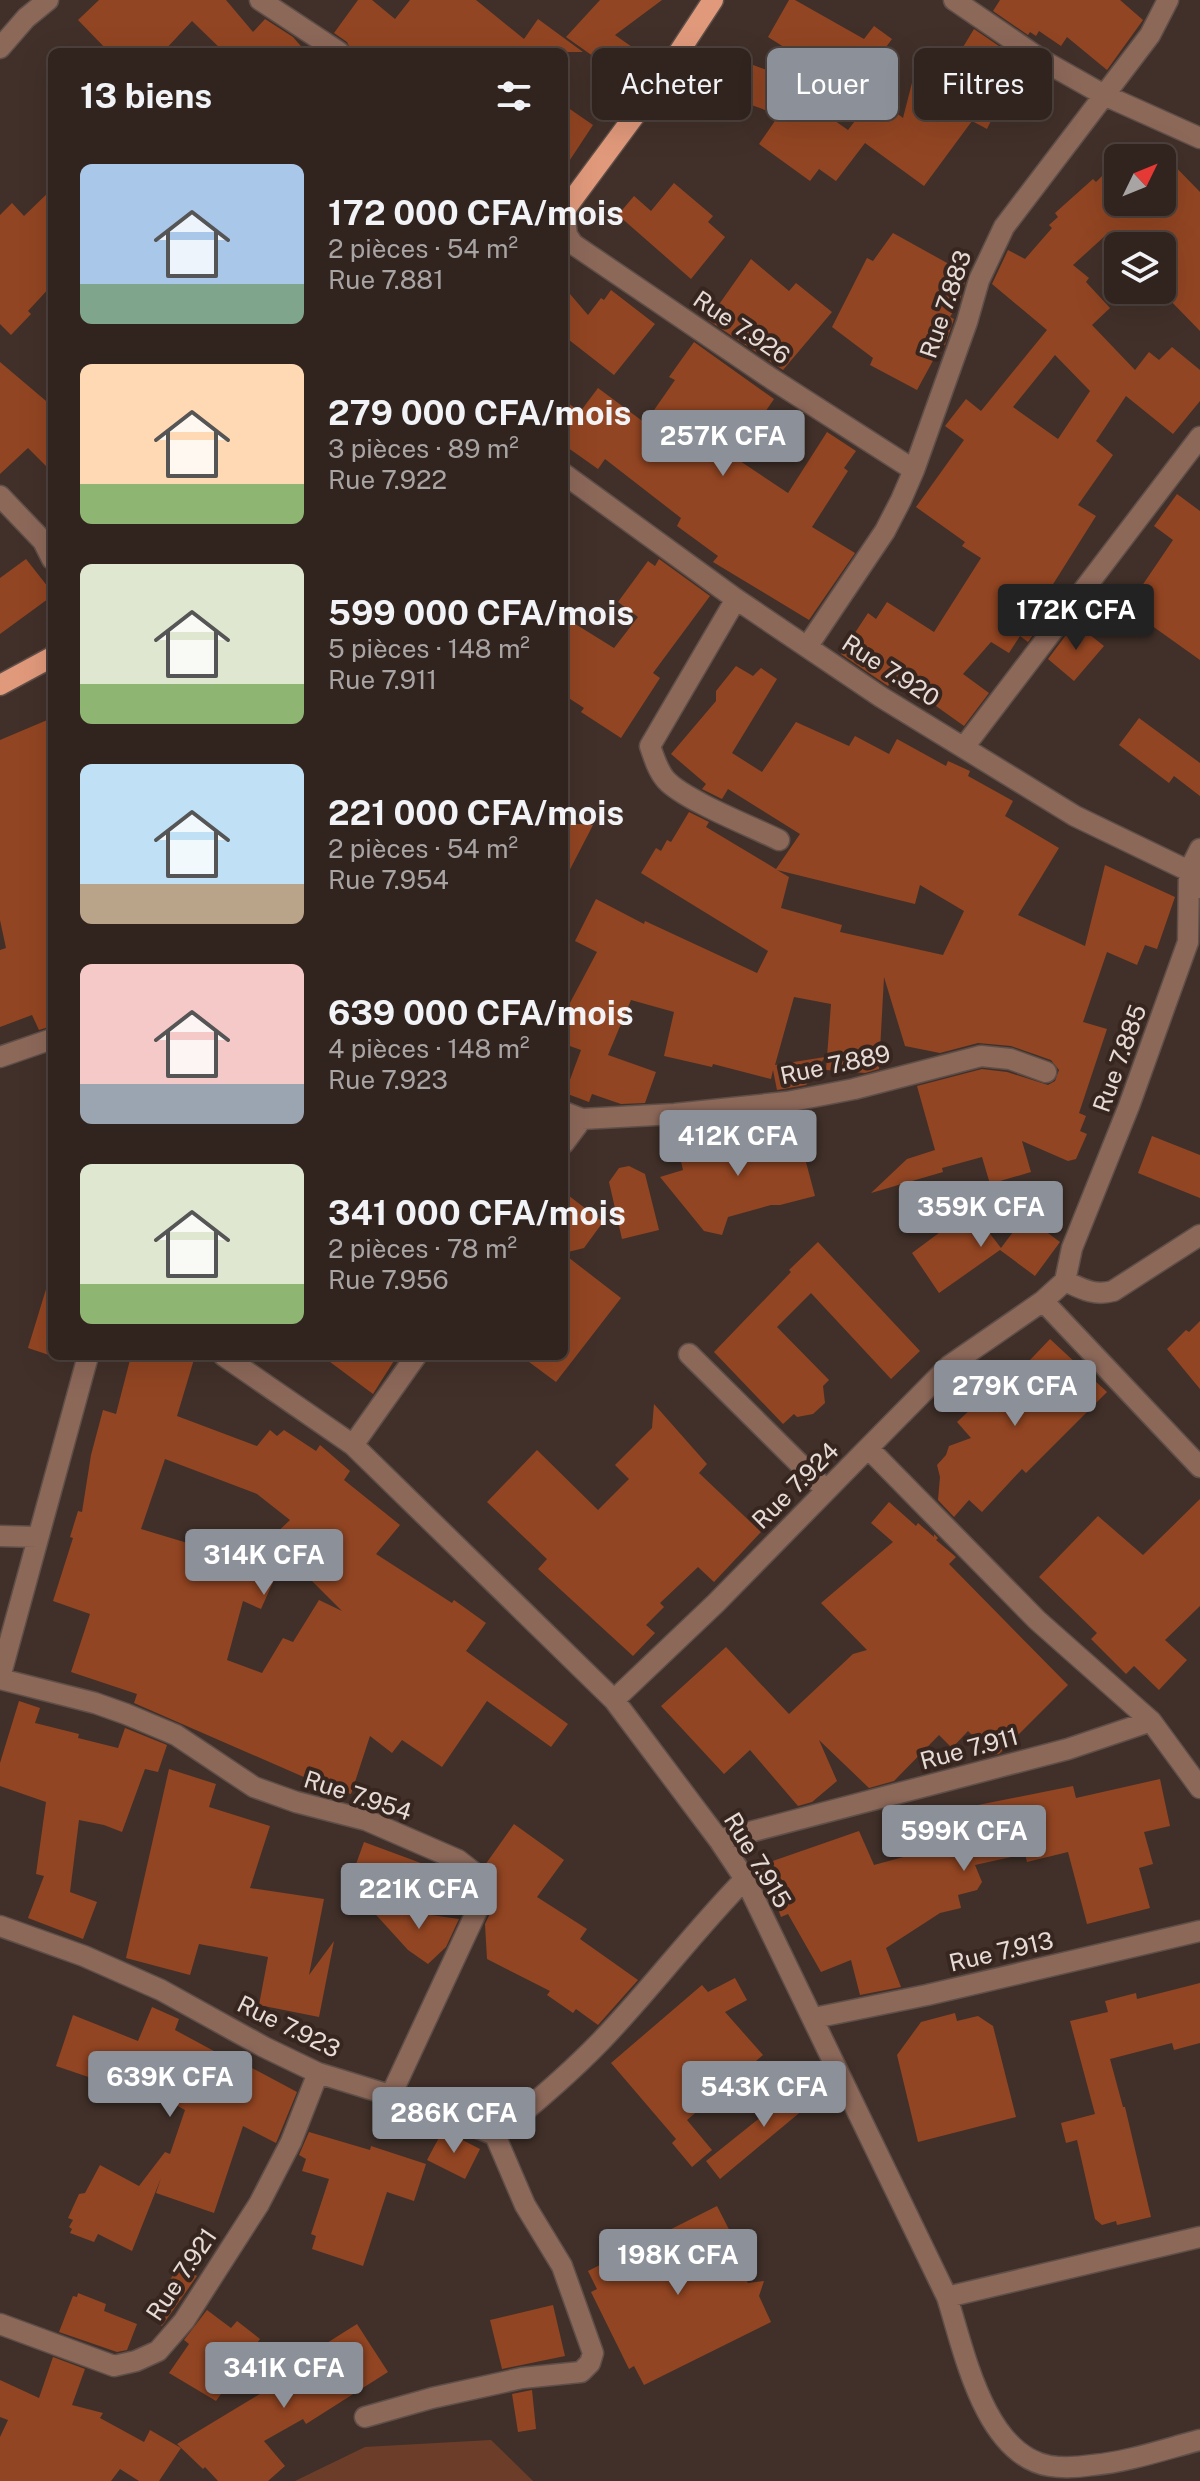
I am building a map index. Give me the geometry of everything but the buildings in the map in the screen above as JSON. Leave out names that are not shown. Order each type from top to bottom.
[{"type":"main road","points":[[568,205],[658,84],[713,0]]},
{"type":"main road","points":[[0,685],[48,659]]},
{"type":"street","points":[[0,48],[26,18],[48,0]]},
{"type":"street","points":[[260,0],[333,48]]},
{"type":"street","points":[[954,0],[984,8],[1042,60],[1104,95],[1200,138]]},
{"type":"street","name":"Rue 7.883","points":[[807,647],[885,531],[914,470],[993,245],[1150,35],[1168,0]]},
{"type":"street","name":"Rue 7.926","points":[[568,236],[573,244],[784,387],[914,470]]},
{"type":"street","points":[[964,747],[1200,437]]},
{"type":"street","name":"Rue 7.920","points":[[568,477],[736,599],[881,697],[1075,816],[1194,880]]},
{"type":"street","points":[[0,496],[43,541],[48,551]]},
{"type":"street","points":[[736,599],[650,746],[667,781],[689,796],[779,840]]},
{"type":"street","name":"Rue 7.885","points":[[1065,1281],[1072,1248],[1129,1106],[1188,942],[1200,849]]},
{"type":"street","points":[[0,1057],[48,1040]]},
{"type":"street","name":"Rue 7.889","points":[[573,1116],[674,1114],[787,1102],[854,1089],[981,1056],[1002,1057],[1046,1072]]},
{"type":"street","points":[[868,1448],[949,1366],[1043,1301],[1065,1281],[1088,1292],[1102,1294],[1113,1291],[1200,1235]]},
{"type":"street","points":[[1043,1301],[1200,1467]]},
{"type":"street","points":[[689,1354],[826,1490]]},
{"type":"street","points":[[0,1678],[87,1360]]},
{"type":"street","name":"Rue 7.915","points":[[230,1360],[353,1445],[614,1700],[719,1840],[745,1879],[947,2297],[978,2391],[1000,2435],[1022,2454],[1049,2466],[1094,2465],[1200,2440]]},
{"type":"street","points":[[353,1445],[413,1360]]},
{"type":"street","name":"Rue 7.924","points":[[614,1700],[716,1603],[868,1448],[1037,1620],[1151,1721]]},
{"type":"street","points":[[0,1536],[38,1537]]},
{"type":"street","name":"Rue 7.954","points":[[0,1678],[126,1714],[176,1735],[254,1787],[296,1802],[366,1820],[458,1860],[476,1874],[481,1888],[481,1902],[391,2095]]},
{"type":"street","points":[[1151,1721],[1200,1788]]},
{"type":"street","name":"Rue 7.911","points":[[719,1840],[1068,1749],[1151,1721]]},
{"type":"street","points":[[365,2417],[522,2378],[581,2372],[590,2363],[593,2353],[562,2266],[525,2205],[495,2135],[554,2087],[604,2038],[745,1879]]},
{"type":"street","name":"Rue 7.923","points":[[0,1926],[84,1956],[161,1990],[318,2073],[419,2104],[495,2135]]},
{"type":"street","name":"Rue 7.913","points":[[814,2018],[927,1995],[1200,1931]]},
{"type":"street","name":"Rue 7.921","points":[[0,2324],[114,2366],[158,2351],[184,2321],[259,2204],[291,2142],[318,2073]]},
{"type":"street","points":[[947,2297],[1200,2237]]},
{"type":"shaded area","points":[[491,2440],[533,2481],[295,2481],[365,2447]]}]
